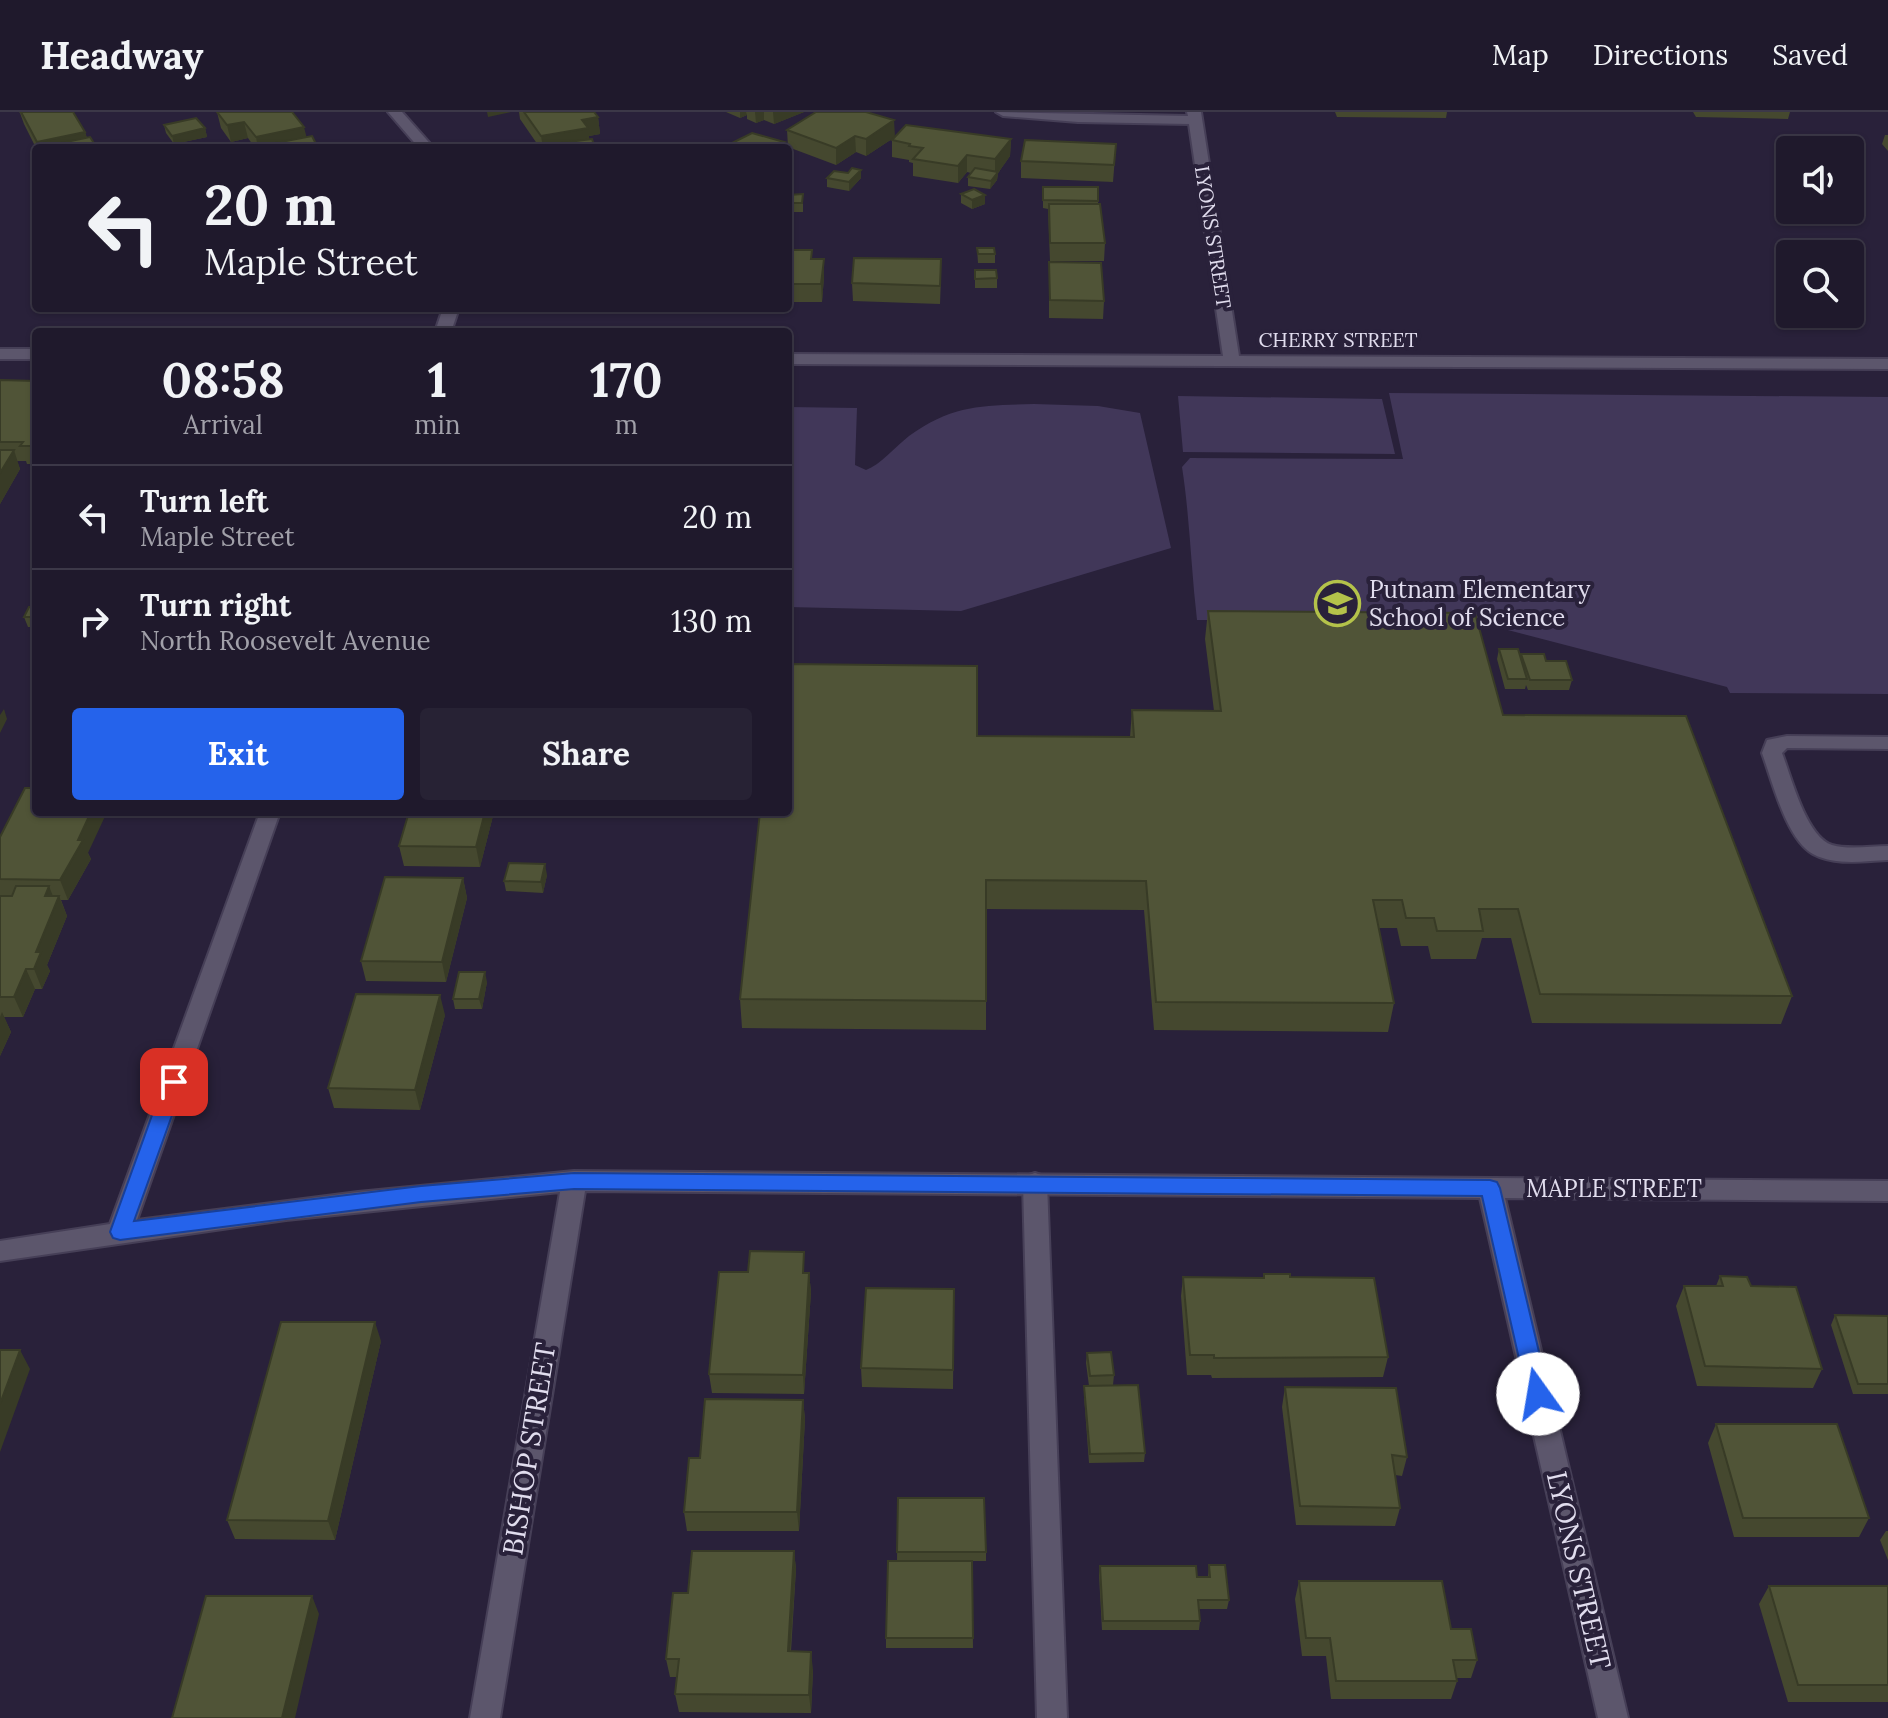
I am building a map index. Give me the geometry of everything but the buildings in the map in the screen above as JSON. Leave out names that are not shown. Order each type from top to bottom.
[{"type":"street","points":[[395,112],[423,144]]},
{"type":"street","points":[[1003,112],[1078,118],[1194,116]]},
{"type":"street","name":"LYONS STREET","points":[[1194,116],[1232,361]]},
{"type":"street","points":[[0,354],[32,354]]},
{"type":"street","name":"CHERRY STREET","points":[[792,359],[1888,364]]},
{"type":"street","points":[[1888,743],[1787,742],[1774,745],[1772,753],[1807,839],[1819,848],[1834,853],[1888,853]]},
{"type":"street","points":[[120,1232],[269,816]]},
{"type":"street","name":"MAPLE STREET","points":[[0,1251],[120,1232],[421,1194],[574,1181],[1888,1191]]},
{"type":"street","name":"BISHOP STREET","points":[[485,1718],[574,1181]]},
{"type":"street","points":[[1035,1183],[1052,1718]]},
{"type":"street","name":"LYONS STREET","points":[[1490,1188],[1613,1718]]},
{"type":"shaded area","points":[[1389,393],[1888,397],[1888,694],[1730,693],[1727,687],[1473,621],[1197,620],[1182,467],[1190,458],[1403,459]]},
{"type":"shaded area","points":[[1178,396],[1382,399],[1395,454],[1183,452]]},
{"type":"shaded area","points":[[1034,404],[1098,406],[1140,413],[1171,548],[961,611],[792,607],[792,407],[857,408],[855,465],[866,470],[925,426],[955,412]]},
{"type":"place","name":"Putnam Elementary School of Science","points":[[1338,604]]},
{"type":"route","points":[[174,1082],[120,1232],[421,1194],[574,1181],[1490,1188],[1538,1394]]}]
